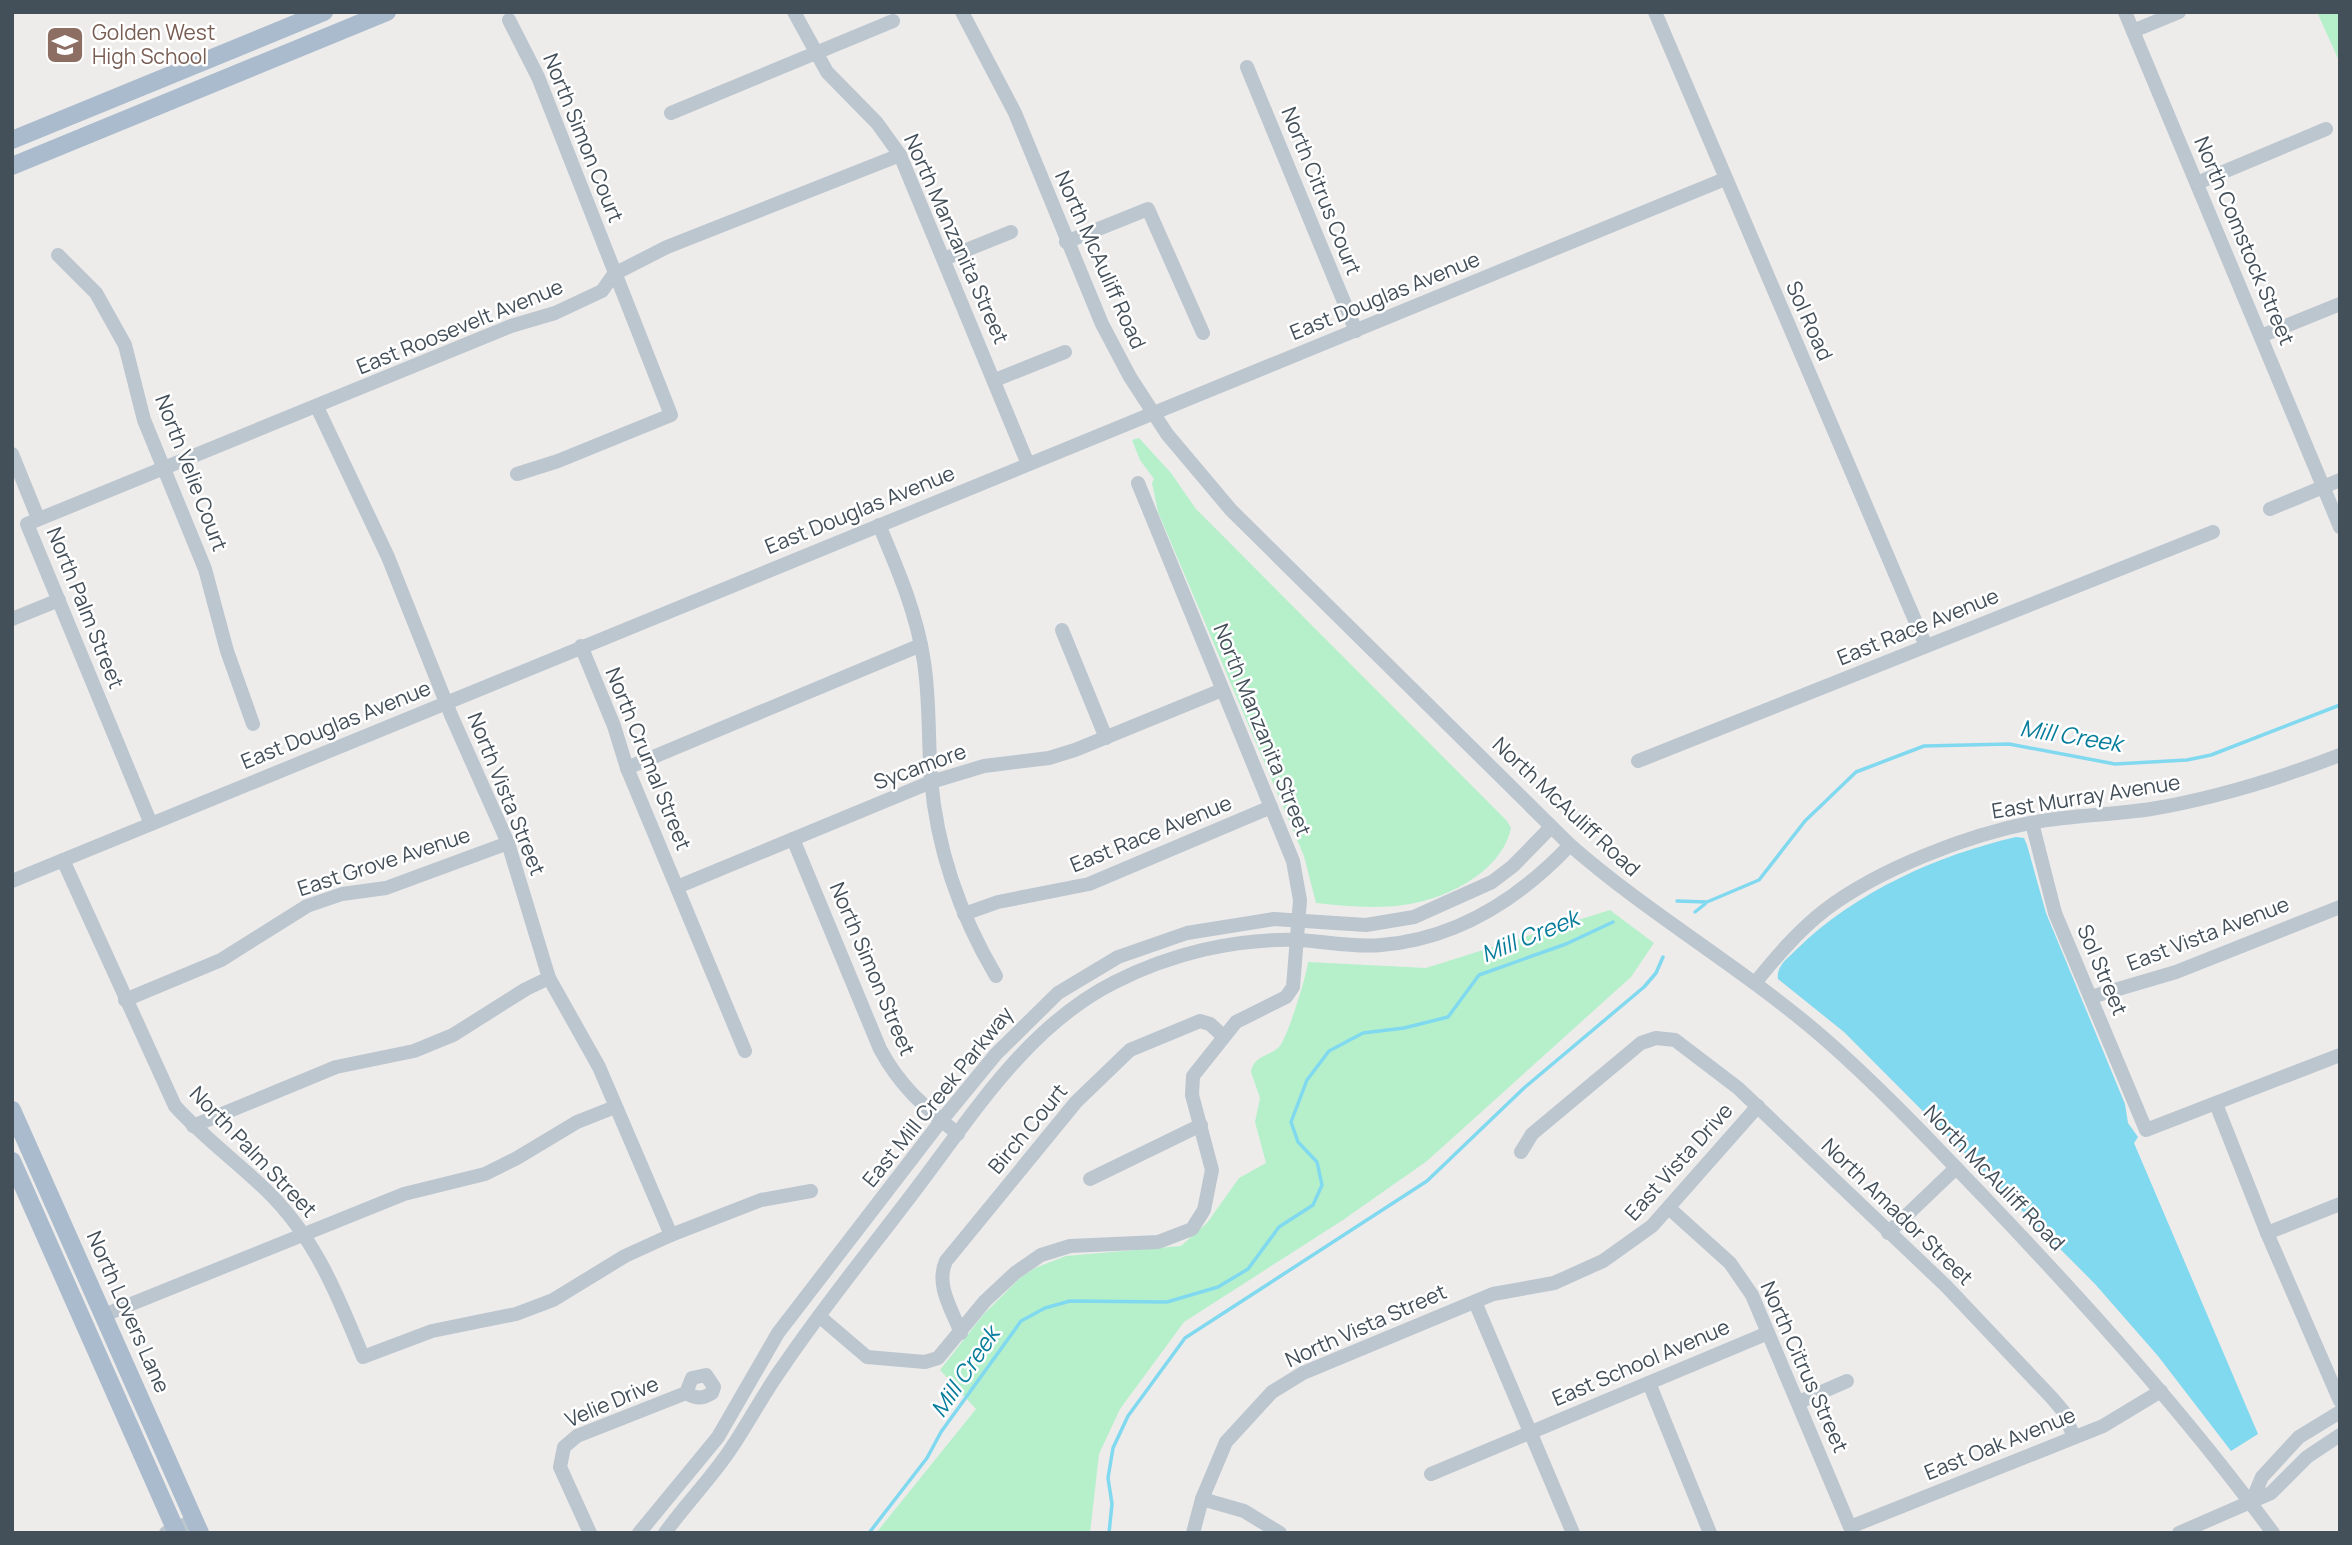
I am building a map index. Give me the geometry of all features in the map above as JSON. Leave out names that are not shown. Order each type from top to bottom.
[{"type":"main road","points":[[12,140],[324,12]]},
{"type":"main road","points":[[12,166],[387,12]]},
{"type":"main road","points":[[110,126],[135,102],[287,40],[299,32],[300,22]]},
{"type":"main road","name":"North Lovers Lane","points":[[12,1110],[198,1527]]},
{"type":"main road","points":[[12,1161],[173,1531]]},
{"type":"street","name":"North Manzanita Street","points":[[794,12],[827,72],[877,123],[900,155],[1028,464]]},
{"type":"street","name":"North McAuliff Road","points":[[962,12],[1015,114],[1066,242],[1110,341],[1154,415],[1231,510],[1570,845],[1618,887],[1755,983],[1828,1041],[1956,1167],[2067,1283],[2161,1391],[2273,1533]]},
{"type":"street","name":"Sol Road","points":[[1655,12],[1926,646]]},
{"type":"street","name":"North Comstock Street","points":[[2125,12],[2340,527]]},
{"type":"street","points":[[2133,32],[2179,12]]},
{"type":"street","name":"North Simon Court","points":[[509,20],[538,77],[614,274]]},
{"type":"street","points":[[671,113],[893,21]]},
{"type":"street","name":"North Citrus Court","points":[[1247,67],[1356,331]]},
{"type":"street","points":[[2197,183],[2326,129]]},
{"type":"street","name":"East Roosevelt Avenue","points":[[33,521],[511,326],[555,313],[603,291],[614,274],[667,247],[900,155]]},
{"type":"street","name":"East Douglas Avenue","points":[[12,881],[580,646],[1154,415],[1725,180]]},
{"type":"street","points":[[1066,242],[1147,209],[1203,333]]},
{"type":"street","points":[[944,259],[1011,232]]},
{"type":"street","name":"North Velie Court","points":[[58,256],[96,293],[125,345],[144,420],[205,569],[227,652],[254,724]]},
{"type":"street","points":[[517,474],[558,461],[671,415],[614,274]]},
{"type":"street","points":[[2261,336],[2340,304]]},
{"type":"street","points":[[995,380],[1065,352]]},
{"type":"street","name":"North Vista Street","points":[[317,407],[355,493],[388,557],[446,702],[508,843],[549,978],[599,1067],[671,1235]]},
{"type":"street","name":"North Palm Street","points":[[12,454],[59,600],[151,824]]},
{"type":"street","points":[[2270,509],[2340,480]]},
{"type":"street","name":"North Manzanita Street","points":[[820,1317],[867,1357],[925,1362],[938,1358],[985,1301],[1015,1273],[1041,1255],[1070,1245],[1158,1242],[1192,1229],[1204,1210],[1212,1170],[1192,1095],[1193,1076],[1236,1022],[1290,993],[1296,976],[1298,878],[1138,483]]},
{"type":"street","points":[[879,525],[910,600],[921,645],[928,698],[931,782],[943,853],[964,914],[996,975]]},
{"type":"street","name":"East Race Avenue","points":[[1638,761],[2213,532]]},
{"type":"street","points":[[12,619],[59,600]]},
{"type":"street","points":[[1062,630],[1106,738]]},
{"type":"street","points":[[627,768],[921,645]]},
{"type":"street","name":"North Crumal Street","points":[[580,646],[614,726],[627,768],[745,1051]]},
{"type":"street","name":"Sycamore","points":[[677,887],[931,782],[984,766],[1049,758],[1106,738],[1222,690]]},
{"type":"street","name":"East Murray Avenue","points":[[1755,983],[1807,926],[1853,892],[1902,867],[1974,838],[2032,823],[2187,802],[2269,781],[2340,755]]},
{"type":"street","name":"East Race Avenue","points":[[964,914],[998,902],[1089,884],[1271,807]]},
{"type":"street","name":"Sol Street","points":[[2032,823],[2045,884],[2146,1130],[2216,1104]]},
{"type":"street","name":"East Mill Creek Parkway","points":[[639,1533],[718,1437],[778,1333],[942,1121],[1030,1017],[1089,972],[1118,957],[1187,933],[1274,919],[1366,925],[1414,917],[1440,908],[1492,882],[1513,866],[1551,827]]},
{"type":"street","name":"North Simon Street","points":[[793,839],[880,1049],[910,1095],[958,1134]]},
{"type":"street","name":"East Grove Avenue","points":[[125,1000],[221,960],[307,906],[342,894],[386,888],[508,843]]},
{"type":"street","name":"East Mill Creek Parkway","points":[[664,1533],[716,1469],[783,1365],[958,1134],[1035,1040],[1060,1017],[1114,982],[1210,947],[1298,940],[1352,946],[1382,945],[1442,933],[1474,919],[1532,884],[1570,845]]},
{"type":"street","name":"North Palm Street","points":[[63,860],[175,1106],[193,1126],[267,1191],[303,1234],[324,1265],[363,1357],[432,1331],[516,1314],[553,1300],[625,1256],[671,1235]]},
{"type":"street","name":"East Vista Avenue","points":[[2091,997],[2175,972],[2340,907]]},
{"type":"street","points":[[193,1126],[336,1067],[414,1051],[453,1035],[526,989],[549,978]]},
{"type":"street","name":"Birch Court","points":[[961,1333],[942,1285],[941,1271],[946,1261],[1076,1102],[1130,1050],[1200,1021],[1210,1024],[1223,1036]]},
{"type":"street","name":"North Amador Street","points":[[1521,1152],[1532,1134],[1641,1043],[1656,1038],[1675,1040],[1758,1106],[1946,1286],[2052,1398],[2063,1411],[2074,1437]]},
{"type":"street","points":[[2340,1055],[2216,1104],[2267,1233],[2340,1401]]},
{"type":"street","name":"East Vista Drive","points":[[1475,1302],[1509,1290],[1554,1283],[1573,1276],[1628,1245],[1670,1209],[1758,1106]]},
{"type":"street","points":[[104,1315],[404,1194],[485,1174],[577,1122],[615,1107]]},
{"type":"street","points":[[1090,1178],[1201,1125]]},
{"type":"street","points":[[1888,1233],[1956,1167]]},
{"type":"street","points":[[671,1235],[761,1200],[811,1191]]},
{"type":"street","points":[[2267,1233],[2340,1204]]},
{"type":"street","name":"North Citrus Street","points":[[1670,1209],[1730,1263],[1752,1295],[1850,1527]]},
{"type":"street","points":[[1475,1302],[1573,1533]]},
{"type":"street","name":"North Vista Street","points":[[1193,1533],[1202,1499],[1226,1442],[1272,1392],[1303,1373],[1475,1302]]},
{"type":"street","name":"East School Avenue","points":[[1431,1474],[1768,1333]]},
{"type":"street","points":[[1799,1402],[1847,1381]]},
{"type":"street","points":[[1648,1383],[1710,1533]]},
{"type":"street","name":"East Oak Avenue","points":[[1850,1527],[2103,1426],[2161,1391]]},
{"type":"street","name":"Velie Drive","points":[[590,1533],[560,1467],[564,1447],[577,1436],[686,1393]]},
{"type":"street","points":[[2251,1503],[2262,1477],[2299,1437],[2340,1412]]},
{"type":"street","points":[[2179,1533],[2271,1493],[2307,1457],[2340,1435]]},
{"type":"street","points":[[1202,1499],[1244,1511],[1280,1533]]},
{"type":"street","points":[[173,1531],[198,1527]]},
{"type":"green space","points":[[2317,12],[2340,12],[2340,63]]},
{"type":"green space","points":[[1139,438],[1171,473],[1196,509],[1507,821],[1511,828],[1505,844],[1484,870],[1453,890],[1419,902],[1370,907],[1316,903],[1304,856],[1158,512],[1152,483],[1154,479],[1140,460],[1132,440]]},
{"type":"green space","points":[[1610,910],[1654,943],[1631,977],[1427,1161],[1343,1220],[1184,1322],[1120,1409],[1099,1454],[1090,1533],[876,1533],[976,1409],[940,1370],[983,1315],[1020,1278],[1035,1268],[1066,1256],[1181,1246],[1207,1223],[1239,1178],[1266,1163],[1255,1122],[1260,1098],[1251,1072],[1255,1062],[1283,1042],[1308,962],[1426,968]]},
{"type":"water","points":[[2016,837],[2024,838],[2027,845],[2046,913],[2125,1104],[2128,1123],[2138,1137],[2134,1143],[2258,1434],[2231,1451],[2158,1356],[2095,1284],[1844,1032],[1778,979],[1781,966],[1797,949],[1845,910],[1871,893],[1928,865]]},
{"type":"waterway","name":"Mill Creek","points":[[1677,901],[1707,902],[1759,880],[1805,821],[1856,772],[1924,746],[2009,744],[2115,764],[2187,760],[2211,755],[2340,705]]},
{"type":"waterway","points":[[1695,912],[1705,904]]},
{"type":"waterway","name":"Mill Creek","points":[[869,1533],[927,1458],[941,1432],[1021,1321],[1045,1308],[1070,1301],[1167,1302],[1218,1287],[1248,1269],[1279,1227],[1313,1205],[1322,1185],[1317,1162],[1298,1142],[1291,1122],[1307,1080],[1329,1051],[1363,1033],[1404,1028],[1448,1017],[1479,975],[1566,944],[1613,922]]},
{"type":"waterway","points":[[1109,1533],[1112,1504],[1108,1478],[1113,1448],[1128,1416],[1185,1338],[1427,1181],[1524,1088],[1644,987],[1656,973],[1663,957]]},
{"type":"place","name":"Golden West High School","points":[[65,45]]}]
